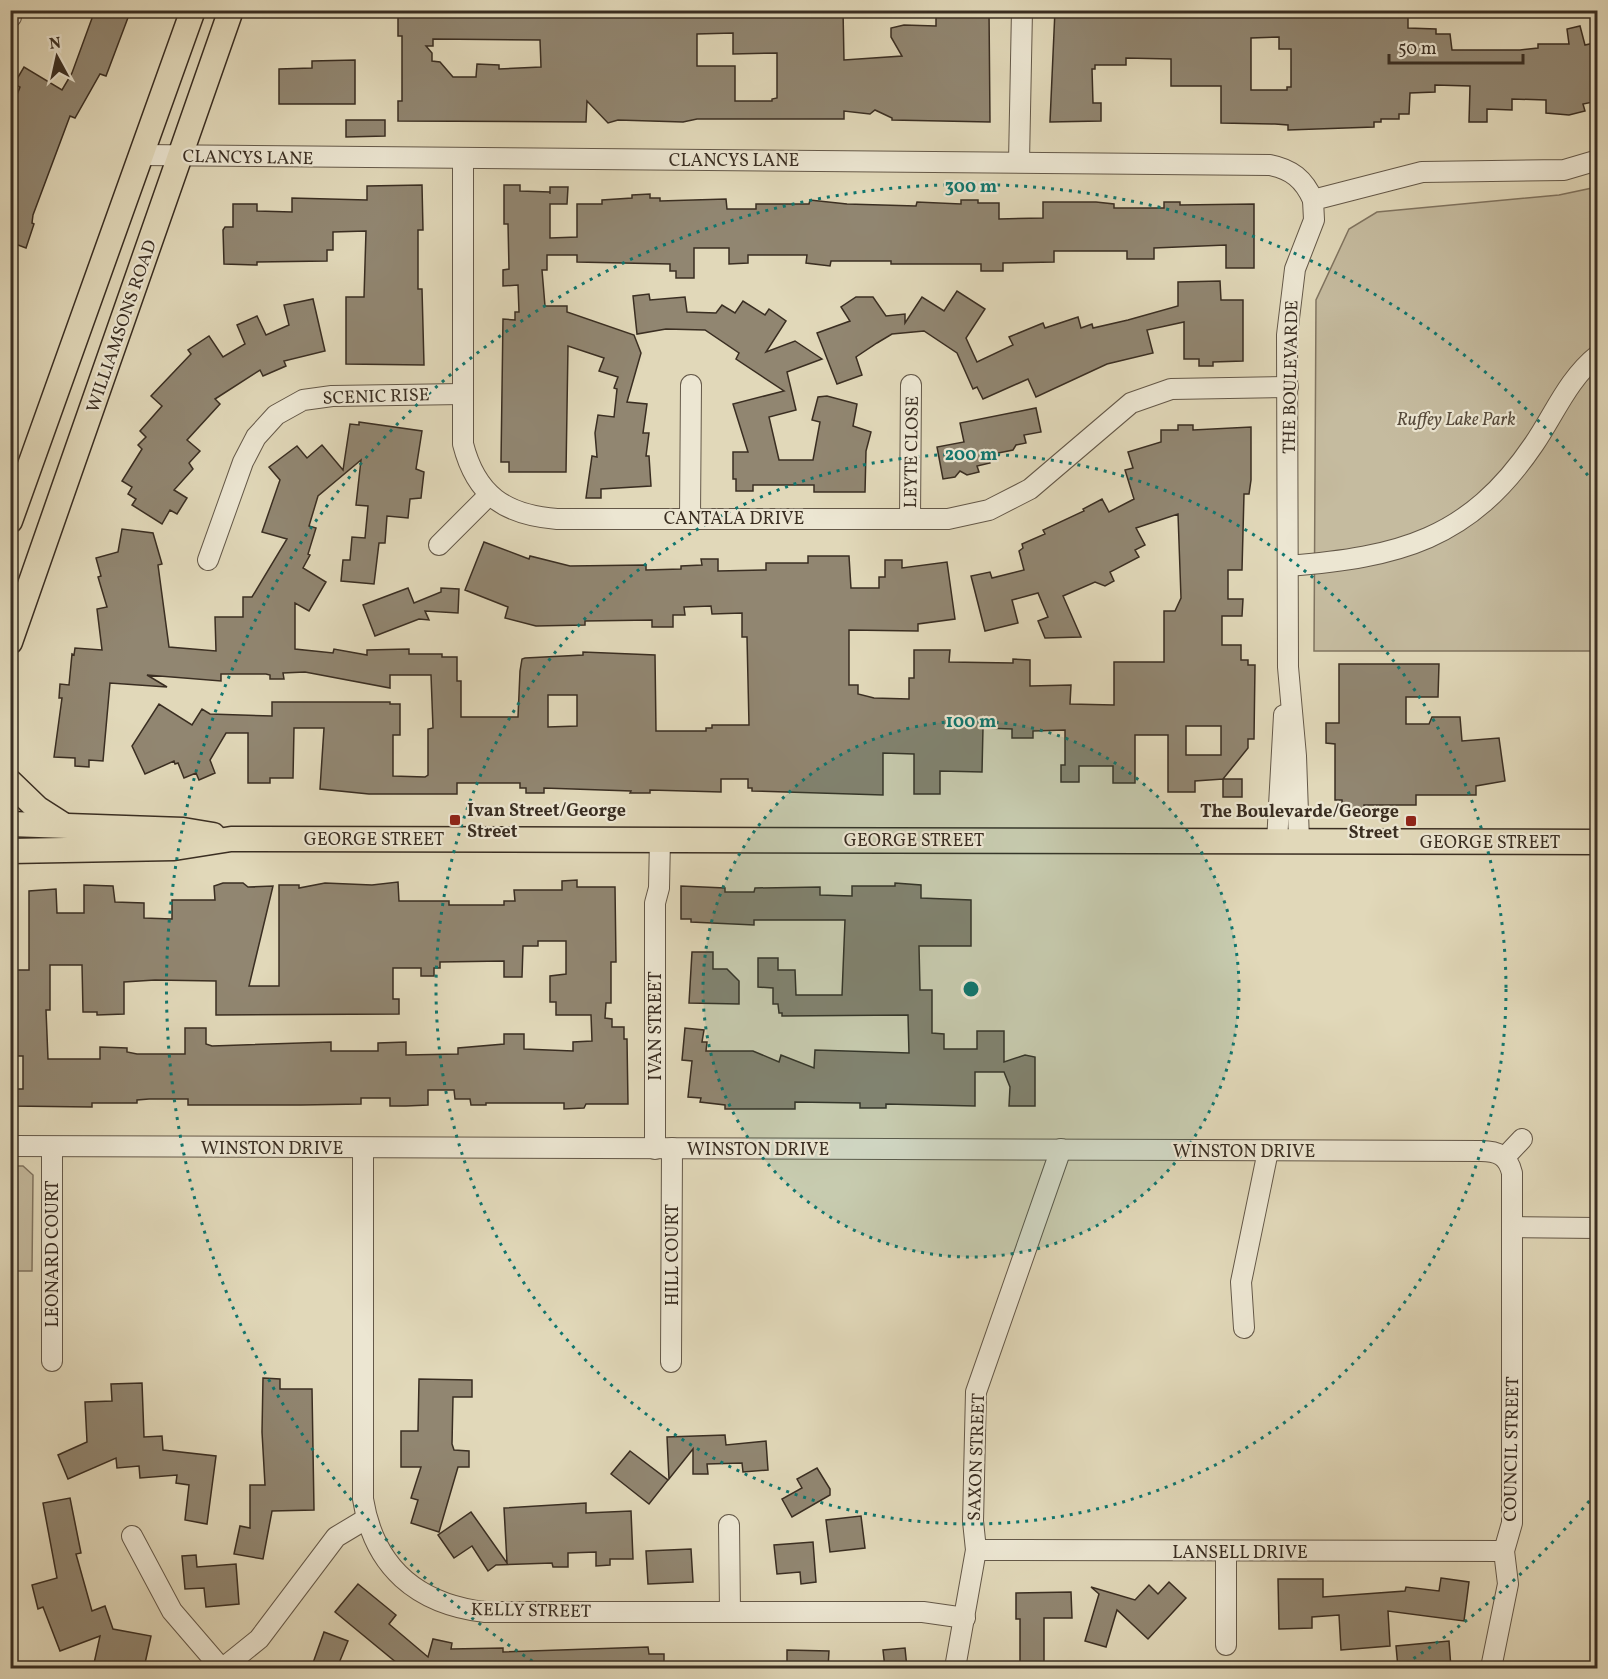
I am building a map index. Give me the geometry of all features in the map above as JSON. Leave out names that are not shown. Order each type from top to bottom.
[{"type":"main road","points":[[10,520],[193,10]]},
{"type":"main road","name":"WILLIAMSONS ROAD","points":[[10,642],[231,10]]},
{"type":"main road","points":[[10,782],[37,808],[62,824]]},
{"type":"main road","name":"GEORGE STREET","points":[[10,824],[62,824],[183,830],[231,838]]},
{"type":"main road","name":"GEORGE STREET","points":[[10,851],[154,849],[231,838],[1598,842]]},
{"type":"street","points":[[1019,162],[1022,10]]},
{"type":"street","name":"CLANCYS LANE","points":[[140,155],[1270,165],[1295,174],[1308,189],[1313,200]]},
{"type":"street","name":"CANTALA DRIVE","points":[[463,159],[462,424],[466,454],[478,483],[489,495],[519,513],[538,518],[948,519],[989,510],[1010,501],[1064,462],[1131,403],[1171,389],[1288,387]]},
{"type":"street","points":[[1313,200],[1422,172],[1563,170],[1598,160]]},
{"type":"street","name":"THE BOULEVARDE","points":[[1288,842],[1296,756],[1288,667],[1287,335],[1295,269],[1314,220],[1313,200]]},
{"type":"street","points":[[1288,566],[1339,562],[1409,547],[1464,519],[1500,489],[1534,443],[1566,389],[1598,355]]},
{"type":"street","points":[[690,518],[691,386]]},
{"type":"street","name":"LEYTE CLOSE","points":[[910,519],[911,386]]},
{"type":"street","name":"SCENIC RISE","points":[[208,560],[243,462],[256,437],[276,415],[303,400],[332,396],[462,394]]},
{"type":"street","points":[[439,545],[489,495]]},
{"type":"street","name":"IVAN STREET","points":[[654,839],[659,888],[655,903],[664,1148]]},
{"type":"street","points":[[1522,1139],[1505,1157],[1512,1173],[1513,1227],[1598,1228]]},
{"type":"street","name":"WINSTON DRIVE","points":[[10,1146],[1492,1151],[1505,1157]]},
{"type":"street","name":"LEONARD COURT","points":[[52,1147],[52,1361]]},
{"type":"street","name":"KELLY STREET","points":[[363,1148],[361,1478],[366,1519],[385,1559],[399,1576],[435,1600],[459,1608],[485,1611],[923,1612],[965,1618]]},
{"type":"street","name":"HILL COURT","points":[[664,1148],[671,1362]]},
{"type":"street","name":"SAXON STREET","points":[[955,1668],[976,1550],[973,1521],[976,1392],[1061,1149]]},
{"type":"street","points":[[1244,1328],[1241,1282],[1268,1151]]},
{"type":"street","name":"COUNCIL STREET","points":[[1491,1668],[1508,1584],[1504,1551],[1512,1523],[1513,1227]]},
{"type":"street","points":[[132,1536],[172,1611],[222,1668],[259,1639],[336,1537],[366,1519]]},
{"type":"street","points":[[729,1525],[730,1611]]},
{"type":"street","name":"LANSELL DRIVE","points":[[976,1550],[1504,1551]]},
{"type":"street","points":[[1226,1552],[1226,1645]]},
{"type":"green space","name":"Ruffey Lake Park","points":[[1597,187],[1597,651],[1314,651],[1316,300],[1349,229],[1377,212],[1559,195]]},
{"type":"green space","points":[[11,1166],[23,1166],[33,1175],[32,1271],[11,1271]]},
{"type":"building","points":[[95,10],[116,10],[129,15],[106,76],[100,74],[75,118],[70,116],[33,215],[32,223],[34,224],[26,248],[10,242],[10,112],[20,87],[14,84],[24,67],[62,90],[72,73]]},
{"type":"building","points":[[398,10],[843,10],[844,60],[902,56],[891,37],[891,28],[904,25],[936,26],[936,10],[989,10],[990,122],[892,120],[875,110],[870,114],[844,111],[844,119],[697,119],[683,122],[618,120],[608,123],[587,101],[586,122],[398,121],[398,101],[402,101],[402,36],[398,36]],"holes":[[[733,33],[733,54],[777,53],[777,98],[772,101],[735,101],[735,66],[697,66],[697,34]],[[433,39],[540,40],[541,67],[499,69],[499,65],[477,64],[476,77],[453,77],[440,62],[432,61],[432,53],[426,46],[433,46]]]},
{"type":"building","points":[[1055,10],[1157,11],[1157,16],[1224,16],[1224,10],[1408,10],[1408,28],[1436,29],[1436,34],[1450,34],[1452,50],[1520,50],[1538,48],[1538,44],[1569,44],[1567,29],[1580,26],[1585,45],[1598,42],[1598,101],[1583,104],[1585,111],[1569,115],[1546,113],[1546,100],[1512,99],[1512,110],[1487,109],[1487,122],[1469,122],[1470,86],[1435,85],[1435,92],[1410,93],[1409,114],[1399,114],[1399,119],[1381,119],[1381,122],[1374,122],[1374,127],[1288,130],[1288,125],[1221,123],[1221,86],[1171,86],[1171,59],[1126,58],[1126,65],[1095,65],[1095,69],[1092,69],[1093,103],[1101,103],[1101,121],[1050,122]],"holes":[[[1279,37],[1279,49],[1291,49],[1291,87],[1287,87],[1287,90],[1251,90],[1251,38]]]},
{"type":"building","points":[[355,60],[355,104],[279,104],[279,69],[312,68],[312,61]]},
{"type":"building","points":[[346,120],[385,120],[385,136],[346,137]]},
{"type":"building","points":[[422,185],[423,230],[418,230],[418,289],[422,289],[424,365],[346,364],[346,297],[364,297],[366,231],[333,232],[333,250],[327,250],[327,261],[257,262],[257,265],[224,264],[223,230],[225,227],[233,227],[233,204],[257,204],[257,211],[292,212],[292,198],[367,200],[367,186]]},
{"type":"building","points":[[504,185],[520,185],[520,191],[550,192],[550,187],[568,187],[567,204],[550,204],[550,238],[577,237],[577,204],[602,204],[602,200],[650,194],[650,198],[660,198],[660,201],[726,199],[727,209],[756,209],[756,204],[809,204],[810,200],[847,204],[916,206],[917,202],[961,204],[961,200],[978,200],[978,203],[999,203],[999,219],[1043,218],[1043,202],[1096,202],[1114,204],[1114,208],[1164,208],[1164,202],[1180,202],[1180,205],[1254,204],[1254,268],[1226,268],[1226,245],[1154,248],[1154,259],[1127,259],[1127,251],[1054,251],[1054,262],[1003,263],[1003,271],[981,271],[981,264],[891,264],[891,261],[831,261],[830,266],[806,263],[807,255],[748,255],[748,263],[729,264],[729,248],[694,248],[694,278],[676,278],[676,271],[670,271],[670,264],[577,262],[577,255],[547,255],[547,270],[542,270],[545,306],[567,306],[567,312],[634,335],[641,353],[627,402],[647,404],[643,433],[649,433],[646,456],[649,456],[651,486],[601,489],[601,498],[586,498],[592,456],[597,457],[595,433],[598,415],[614,417],[617,389],[614,388],[618,377],[599,371],[604,358],[568,346],[566,472],[509,472],[509,462],[501,462],[503,319],[515,320],[515,312],[519,312],[518,285],[503,286],[503,270],[509,269],[508,224],[504,224]]},
{"type":"building","points":[[1220,281],[1221,300],[1243,300],[1243,361],[1213,362],[1213,366],[1199,366],[1199,359],[1184,359],[1184,322],[1147,330],[1153,353],[1107,364],[1036,397],[1028,379],[983,399],[977,387],[973,389],[957,353],[924,331],[892,334],[877,343],[856,357],[862,375],[837,384],[817,333],[850,321],[841,307],[856,297],[873,297],[886,316],[905,314],[905,323],[922,297],[944,311],[957,291],[985,309],[966,338],[977,362],[1013,345],[1009,337],[1043,323],[1045,328],[1078,317],[1081,328],[1092,324],[1093,328],[1128,320],[1178,306],[1178,282]]},
{"type":"building","points":[[649,294],[650,300],[685,297],[687,312],[716,313],[722,305],[735,313],[743,301],[765,315],[769,309],[786,321],[766,352],[795,341],[822,359],[787,372],[796,410],[769,417],[779,460],[813,460],[820,422],[812,420],[818,397],[827,396],[857,404],[853,426],[871,432],[866,451],[865,492],[814,492],[814,485],[753,485],[753,491],[736,491],[736,479],[733,479],[733,452],[748,452],[733,404],[784,391],[736,359],[739,353],[705,330],[666,329],[637,334],[633,296]]},
{"type":"building","points":[[313,299],[325,351],[284,361],[286,366],[263,376],[260,370],[215,399],[220,404],[187,440],[200,451],[189,463],[193,469],[174,490],[187,498],[177,514],[170,510],[162,524],[132,505],[136,499],[128,494],[132,487],[122,481],[142,449],[138,445],[146,437],[140,431],[162,406],[151,396],[191,354],[188,350],[209,336],[223,357],[245,344],[237,325],[257,316],[266,335],[289,325],[284,305]]},
{"type":"building","points":[[1036,408],[1041,432],[1024,435],[1026,443],[1016,445],[1013,450],[988,455],[990,463],[977,466],[979,472],[967,475],[960,471],[955,477],[943,479],[937,447],[964,442],[960,423]]},
{"type":"building","points":[[359,422],[422,431],[416,469],[424,472],[421,498],[410,499],[408,518],[387,516],[385,543],[379,543],[374,584],[341,581],[343,560],[350,560],[352,537],[365,538],[368,506],[356,505],[361,460],[318,496],[309,526],[316,528],[308,554],[310,555],[303,568],[326,582],[309,611],[295,603],[295,649],[333,653],[334,649],[367,655],[367,650],[409,649],[409,654],[442,654],[442,657],[457,657],[457,681],[461,681],[461,717],[518,717],[520,671],[522,659],[525,658],[583,655],[583,652],[655,655],[656,731],[706,731],[706,728],[712,728],[712,725],[749,725],[747,637],[742,637],[742,613],[712,614],[711,606],[684,607],[685,615],[673,615],[673,627],[652,627],[652,620],[585,621],[585,625],[536,626],[505,618],[508,607],[465,590],[484,542],[529,559],[530,556],[570,566],[646,565],[646,570],[681,569],[681,566],[702,565],[701,559],[718,559],[718,571],[766,570],[766,563],[808,563],[808,556],[849,556],[851,588],[879,588],[879,577],[885,577],[885,560],[902,560],[902,568],[947,562],[955,619],[918,624],[918,631],[849,630],[849,685],[858,685],[858,694],[874,698],[909,699],[909,678],[914,678],[914,650],[950,650],[949,662],[1013,663],[1013,659],[1030,660],[1030,686],[1071,685],[1070,704],[1114,705],[1114,662],[1164,662],[1164,611],[1175,611],[1181,598],[1178,514],[1136,528],[1145,545],[1135,550],[1139,557],[1110,572],[1114,581],[1105,586],[1095,582],[1063,596],[1081,637],[1045,638],[1038,621],[1048,617],[1038,593],[1012,600],[1018,623],[985,631],[971,576],[990,572],[992,578],[1024,570],[1019,551],[1023,548],[1022,544],[1045,534],[1043,530],[1084,511],[1083,509],[1102,499],[1109,512],[1134,499],[1125,470],[1133,468],[1128,452],[1161,442],[1161,430],[1178,430],[1178,425],[1193,425],[1193,430],[1251,427],[1251,480],[1249,494],[1244,494],[1242,570],[1228,570],[1228,599],[1243,599],[1242,616],[1222,616],[1222,645],[1241,645],[1241,660],[1248,660],[1248,665],[1255,665],[1254,739],[1248,739],[1248,748],[1223,779],[1195,781],[1195,792],[1168,792],[1168,735],[1135,735],[1135,783],[1113,783],[1113,766],[1079,766],[1079,782],[1061,782],[1061,765],[1065,765],[1065,730],[1033,731],[1033,738],[1012,738],[1012,729],[983,728],[982,772],[940,771],[940,794],[914,794],[914,754],[883,753],[883,795],[752,791],[752,788],[748,788],[748,779],[721,779],[721,792],[650,790],[650,793],[630,793],[631,791],[544,788],[544,793],[526,793],[526,788],[520,788],[520,783],[457,783],[457,794],[369,794],[320,789],[324,728],[294,728],[293,778],[270,778],[270,783],[248,783],[248,733],[226,733],[210,760],[215,773],[199,780],[196,773],[184,778],[178,763],[175,764],[174,761],[145,774],[132,746],[159,704],[192,725],[202,709],[210,714],[272,716],[272,702],[390,702],[390,704],[400,704],[400,735],[393,735],[393,776],[425,777],[428,775],[428,729],[433,728],[431,675],[390,675],[390,688],[305,672],[283,673],[284,679],[270,679],[270,675],[266,674],[221,674],[221,681],[147,675],[167,687],[110,683],[103,761],[89,760],[89,767],[75,766],[75,758],[54,757],[62,698],[59,698],[60,684],[69,685],[72,654],[74,655],[75,648],[102,650],[97,609],[107,607],[98,577],[101,576],[96,558],[118,552],[122,529],[153,533],[162,564],[158,565],[169,647],[216,651],[215,617],[243,617],[243,597],[252,597],[287,539],[262,532],[280,480],[269,467],[297,446],[307,458],[322,445],[343,470],[350,424],[359,425]],"holes":[[[548,695],[577,695],[577,726],[548,727]],[[1186,726],[1221,726],[1221,755],[1186,755]]]},
{"type":"building","points":[[408,588],[414,603],[441,592],[441,588],[459,589],[458,613],[425,611],[429,620],[419,619],[375,636],[363,605]]},
{"type":"building","points":[[1339,664],[1439,664],[1438,697],[1406,697],[1406,724],[1429,724],[1432,717],[1460,717],[1462,741],[1499,738],[1505,781],[1476,786],[1476,795],[1416,795],[1416,805],[1364,805],[1364,808],[1342,808],[1342,800],[1335,800],[1335,744],[1326,743],[1326,723],[1339,723]]},
{"type":"building","points":[[1223,779],[1242,779],[1242,797],[1223,797]]},
{"type":"building","points":[[577,880],[577,887],[615,887],[616,962],[611,962],[611,1003],[606,1003],[605,1018],[612,1019],[612,1027],[624,1027],[624,1039],[627,1039],[628,1104],[586,1104],[584,1108],[564,1109],[564,1103],[471,1105],[470,1099],[455,1099],[454,1090],[428,1090],[428,1105],[406,1106],[390,1106],[390,1098],[361,1098],[361,1104],[188,1105],[188,1099],[149,1099],[137,1100],[137,1103],[92,1103],[92,1107],[10,1106],[10,1089],[23,1089],[23,1056],[10,1056],[10,970],[29,970],[29,891],[56,889],[57,913],[84,913],[84,885],[113,886],[115,902],[144,903],[144,918],[172,919],[172,900],[215,900],[214,886],[223,883],[243,883],[248,887],[273,886],[249,986],[279,986],[279,885],[299,885],[299,888],[325,883],[372,885],[398,882],[399,901],[449,901],[449,905],[504,905],[504,901],[515,901],[514,890],[562,890],[562,881]],"holes":[[[538,941],[566,941],[566,974],[550,976],[550,1002],[556,1002],[556,1015],[591,1015],[592,1041],[573,1042],[573,1051],[524,1049],[524,1034],[504,1034],[504,1044],[458,1048],[458,1054],[406,1055],[406,1042],[378,1043],[378,1051],[331,1051],[331,1042],[212,1046],[206,1044],[206,1028],[185,1028],[185,1054],[137,1054],[127,1052],[127,1048],[100,1047],[100,1059],[48,1059],[46,1010],[50,1010],[50,965],[82,965],[83,1012],[97,1012],[97,1015],[124,1014],[124,982],[155,980],[216,981],[216,1015],[399,1014],[399,999],[393,999],[393,968],[421,968],[421,976],[434,976],[434,968],[440,968],[440,962],[504,961],[504,977],[522,977],[523,946],[538,946]]]},
{"type":"building","points":[[895,883],[921,885],[921,898],[971,900],[971,946],[919,946],[920,990],[932,990],[932,1033],[944,1034],[944,1049],[977,1049],[977,1031],[1004,1031],[1004,1062],[1025,1055],[1035,1057],[1035,1106],[1009,1106],[1010,1087],[1004,1072],[975,1072],[975,1106],[886,1104],[886,1108],[860,1108],[860,1103],[795,1102],[795,1109],[725,1109],[725,1105],[700,1102],[701,1098],[688,1097],[692,1061],[682,1060],[685,1028],[704,1030],[702,1042],[707,1042],[706,1051],[753,1051],[779,1062],[781,1055],[814,1068],[815,1050],[909,1053],[908,1015],[782,1016],[782,1013],[779,1013],[778,1004],[773,1004],[773,988],[758,987],[758,958],[778,958],[778,970],[795,970],[796,995],[842,995],[845,920],[754,920],[754,925],[691,922],[691,919],[681,919],[681,886],[725,888],[725,892],[754,892],[755,888],[820,887],[820,895],[852,896],[852,886],[895,886]]},
{"type":"building","points":[[692,952],[713,952],[713,969],[727,969],[739,981],[739,1004],[689,1003]]},
{"type":"building","points":[[263,1378],[280,1379],[280,1389],[312,1389],[314,1510],[272,1511],[263,1559],[234,1554],[240,1526],[250,1528],[250,1485],[265,1485],[262,1432]]},
{"type":"building","points":[[419,1379],[472,1380],[472,1397],[453,1397],[452,1444],[454,1450],[469,1451],[469,1467],[458,1467],[439,1532],[411,1523],[418,1500],[411,1498],[421,1467],[401,1467],[401,1431],[418,1431]]},
{"type":"building","points":[[142,1383],[144,1437],[162,1436],[163,1450],[216,1456],[207,1524],[185,1520],[189,1485],[176,1483],[177,1475],[140,1478],[139,1466],[117,1468],[116,1458],[68,1479],[58,1455],[87,1442],[85,1402],[112,1401],[111,1384]]},
{"type":"building","points":[[725,1435],[726,1445],[766,1441],[768,1470],[743,1472],[742,1463],[707,1464],[708,1474],[693,1474],[693,1449],[669,1479],[667,1437]]},
{"type":"building","points":[[630,1451],[668,1480],[649,1504],[611,1474]]},
{"type":"building","points":[[817,1468],[830,1489],[830,1495],[792,1517],[782,1499],[802,1488],[797,1479]]},
{"type":"building","points":[[70,1498],[81,1553],[76,1554],[92,1611],[105,1606],[113,1629],[151,1636],[144,1668],[93,1668],[100,1636],[60,1651],[43,1607],[38,1609],[32,1585],[57,1578],[43,1503]]},
{"type":"building","points":[[586,1503],[586,1513],[631,1511],[633,1559],[610,1559],[610,1565],[596,1566],[596,1552],[568,1553],[568,1567],[553,1567],[552,1563],[496,1565],[488,1571],[472,1546],[454,1558],[438,1535],[471,1512],[507,1563],[504,1508]]},
{"type":"building","points":[[861,1516],[865,1548],[830,1552],[826,1520]]},
{"type":"building","points":[[813,1542],[816,1582],[801,1584],[800,1572],[777,1574],[774,1545]]},
{"type":"building","points":[[691,1549],[693,1582],[648,1584],[646,1551]]},
{"type":"building","points":[[196,1555],[197,1567],[236,1564],[239,1604],[206,1607],[204,1588],[185,1589],[182,1556]]},
{"type":"building","points":[[1441,1578],[1469,1582],[1464,1621],[1388,1611],[1390,1646],[1341,1650],[1339,1615],[1312,1617],[1312,1628],[1279,1629],[1278,1579],[1323,1579],[1323,1597],[1405,1591],[1406,1587],[1439,1591]]},
{"type":"building","points":[[1169,1582],[1186,1598],[1148,1639],[1117,1610],[1106,1647],[1085,1641],[1099,1594],[1091,1587],[1135,1600],[1149,1585],[1158,1594]]},
{"type":"building","points":[[358,1584],[396,1615],[389,1624],[428,1657],[433,1639],[452,1643],[451,1649],[503,1648],[503,1652],[648,1647],[649,1654],[664,1654],[664,1668],[403,1668],[335,1612]]},
{"type":"building","points":[[1071,1592],[1072,1618],[1044,1618],[1044,1666],[1020,1666],[1020,1619],[1016,1619],[1016,1593]]},
{"type":"building","points":[[324,1632],[348,1641],[337,1668],[313,1663]]},
{"type":"building","points":[[1449,1641],[1451,1668],[1398,1668],[1396,1646]]},
{"type":"building","points":[[905,1648],[907,1668],[885,1668],[883,1650]]},
{"type":"building","points":[[787,1650],[829,1651],[828,1668],[787,1668]]},
{"type":"place","name":"Ivan Street/George Street","points":[[455,820]]},
{"type":"place","name":"The Boulevarde/George Street","points":[[1411,821]]}]
